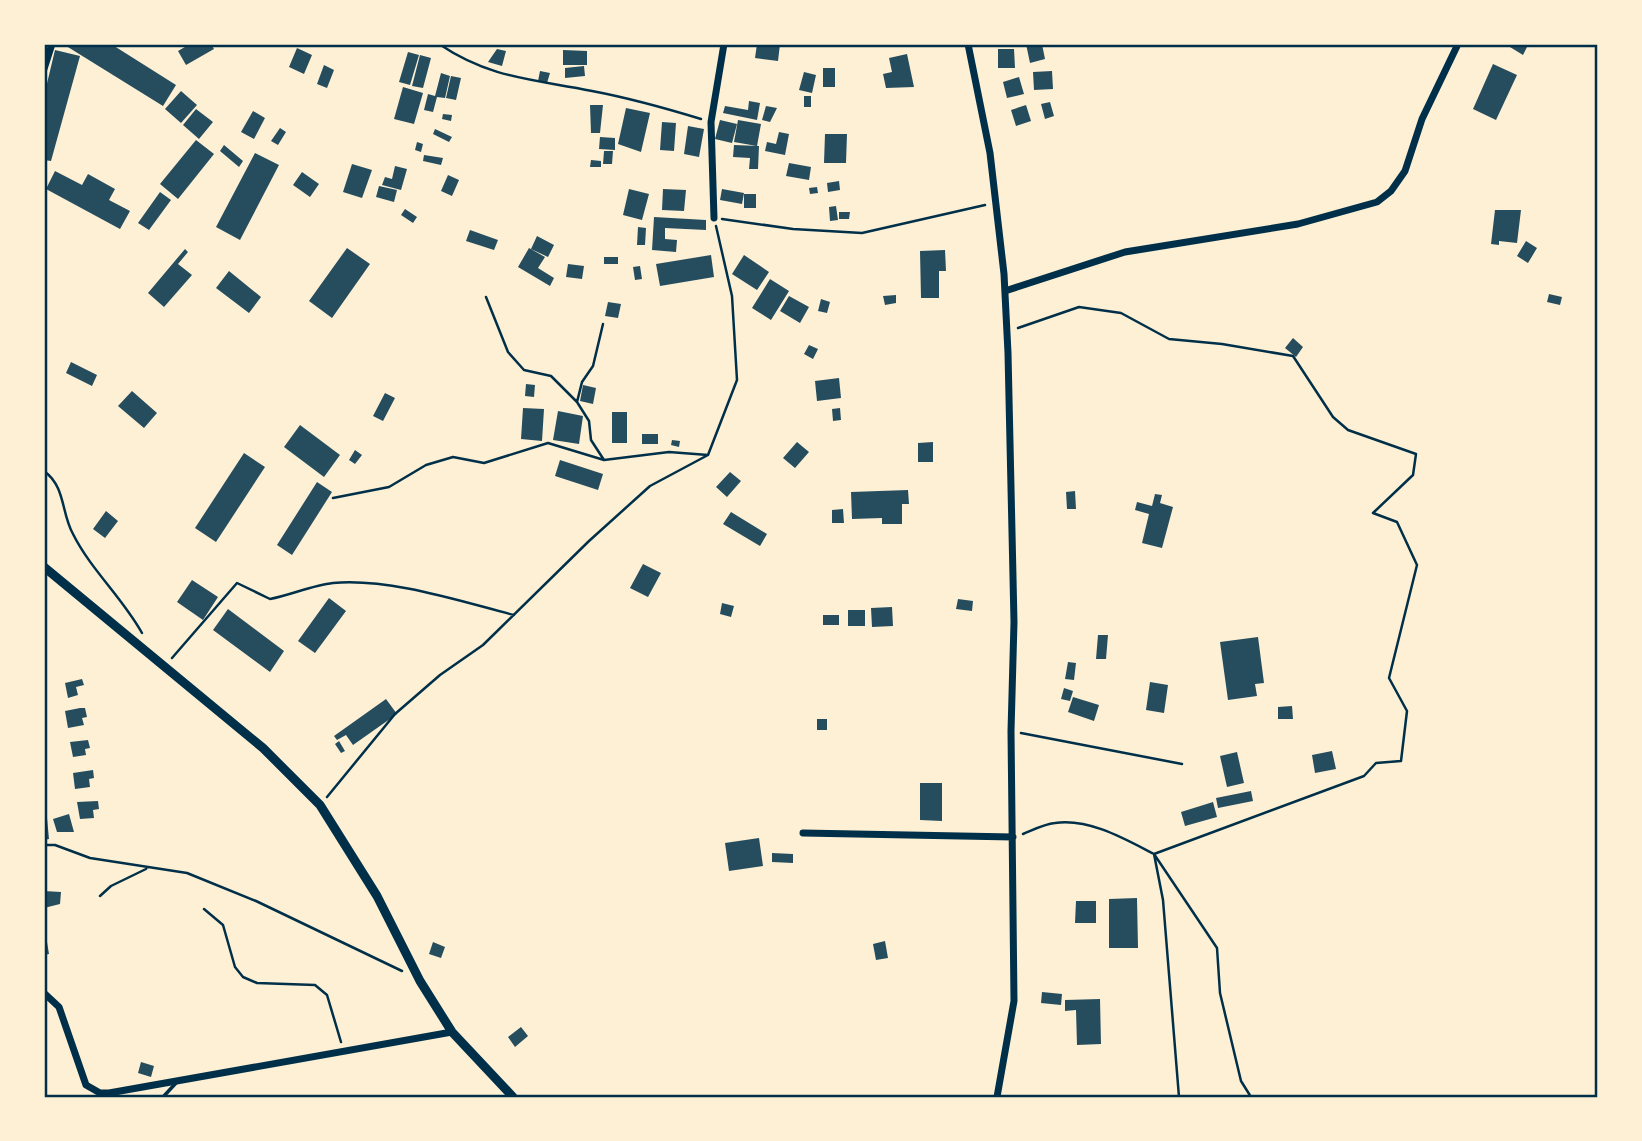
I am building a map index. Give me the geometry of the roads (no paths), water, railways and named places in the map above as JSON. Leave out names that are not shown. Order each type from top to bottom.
[{"type":"street","points":[[44,69],[52,44]]},
{"type":"street","points":[[713,218],[711,122],[724,44]]},
{"type":"street","points":[[968,44],[990,153],[1007,331],[1014,622],[1011,731],[1014,1001],[997,1097]]},
{"type":"street","points":[[1005,291],[1125,252],[1298,224],[1377,202],[1391,191],[1405,171],[1422,119],[1458,44]]},
{"type":"street","points":[[44,567],[163,669],[262,748],[320,805],[377,896],[420,981],[452,1032],[513,1097]]},
{"type":"street","points":[[803,833],[1013,837]]},
{"type":"street","points":[[44,993],[59,1007],[86,1084],[100,1093],[176,1083],[452,1032]]},
{"type":"lane","points":[[163,1097],[176,1083]]}]
